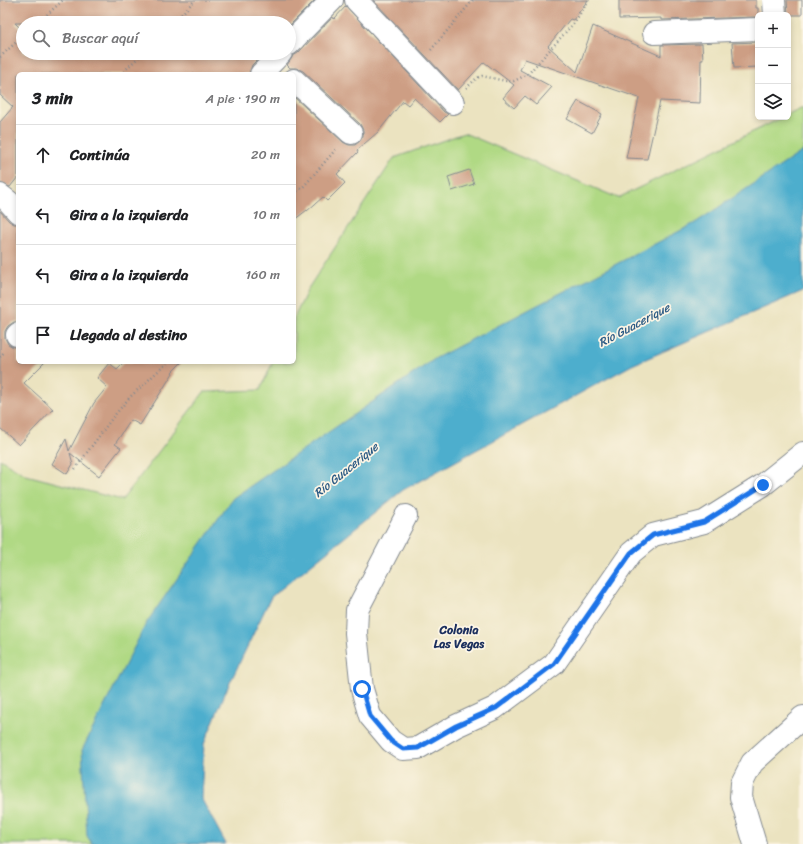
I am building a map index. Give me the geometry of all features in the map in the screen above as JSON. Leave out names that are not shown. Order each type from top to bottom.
[{"type":"street","points":[[296,37],[332,0]]},
{"type":"street","points":[[356,0],[453,103]]},
{"type":"street","points":[[774,0],[775,12]]},
{"type":"street","points":[[654,33],[755,28]]},
{"type":"street","points":[[296,82],[351,132]]},
{"type":"street","points":[[0,195],[16,210]]},
{"type":"street","points":[[406,516],[357,610],[356,633],[362,689],[370,716],[391,741],[403,749],[418,748],[456,726],[496,708],[554,664],[631,553],[653,535],[704,522],[763,485],[803,453]]},
{"type":"street","points":[[756,844],[741,797],[742,783],[752,763],[803,717]]},
{"type":"path","points":[[46,16],[63,0]]},
{"type":"path","points":[[180,16],[195,0]]},
{"type":"path","points":[[418,66],[473,0]]},
{"type":"path","points":[[453,103],[477,78],[482,76],[496,80],[514,81],[528,74],[574,23],[589,0]]},
{"type":"path","points":[[0,57],[16,42]]},
{"type":"path","points":[[123,72],[136,60]]},
{"type":"path","points":[[296,192],[304,186],[351,132]]},
{"type":"path","points":[[75,469],[113,417],[130,398],[166,364]]},
{"type":"green space","points":[[803,107],[803,199],[226,520],[110,844],[0,844],[0,459],[26,475],[122,500],[204,392],[260,390],[272,364],[296,364],[296,314],[309,287],[394,158],[464,133],[618,198],[777,120],[791,120],[791,113]]},
{"type":"water","name":"Río Guacerique","points":[[803,151],[803,291],[632,365],[403,490],[271,597],[226,691],[204,744],[201,798],[226,844],[92,844],[87,836],[82,750],[147,622],[233,498],[436,358],[695,223]]},
{"type":"building","points":[[0,0],[315,0],[296,19],[296,16],[16,16],[16,60],[257,60],[252,65],[250,72],[16,72],[16,180],[10,187],[0,183],[0,122],[13,107],[0,95]]},
{"type":"building","points":[[373,0],[588,0],[573,20],[570,19],[548,46],[577,72],[593,26],[661,56],[661,45],[702,44],[703,60],[701,60],[700,103],[660,101],[647,159],[626,158],[639,98],[525,59],[520,70],[552,87],[536,105],[525,96],[514,108],[503,98],[514,85],[484,62],[458,90]]},
{"type":"building","points":[[619,0],[756,0],[756,8],[758,8],[758,12],[755,12],[755,17],[661,20],[661,18],[619,19]]},
{"type":"building","points":[[787,0],[802,0],[802,15],[791,15],[791,12],[788,12]]},
{"type":"building","points":[[346,6],[444,112],[448,114],[440,122],[414,98],[408,105],[403,101],[378,132],[357,150],[358,152],[337,174],[345,183],[327,201],[323,197],[296,218],[296,99],[343,142],[349,145],[355,145],[363,136],[363,130],[360,124],[303,71],[296,68],[290,68],[287,65],[290,60],[296,60],[296,54],[333,17],[334,19]]},
{"type":"building","points":[[755,42],[755,67],[734,68],[732,43]]},
{"type":"building","points":[[578,101],[602,114],[592,133],[567,119]]},
{"type":"building","points":[[469,170],[474,184],[452,191],[448,177]]},
{"type":"building","points":[[0,211],[9,221],[16,224],[16,322],[8,326],[5,331],[5,338],[8,344],[16,347],[16,364],[43,364],[24,383],[53,409],[19,445],[0,428]]},
{"type":"building","points":[[108,364],[117,369],[122,364],[180,364],[172,372],[173,373],[140,425],[131,420],[115,444],[121,448],[99,476],[70,453],[73,464],[67,474],[52,464],[66,439],[69,451],[94,403],[107,387],[97,378]]},
{"type":"district","name":"Colonia Las Vegas","points":[[459,637]]},
{"type":"route","points":[[362,689],[370,716],[391,741],[403,749],[418,748],[456,726],[496,708],[554,664],[631,553],[653,535],[704,522],[763,485]]}]
